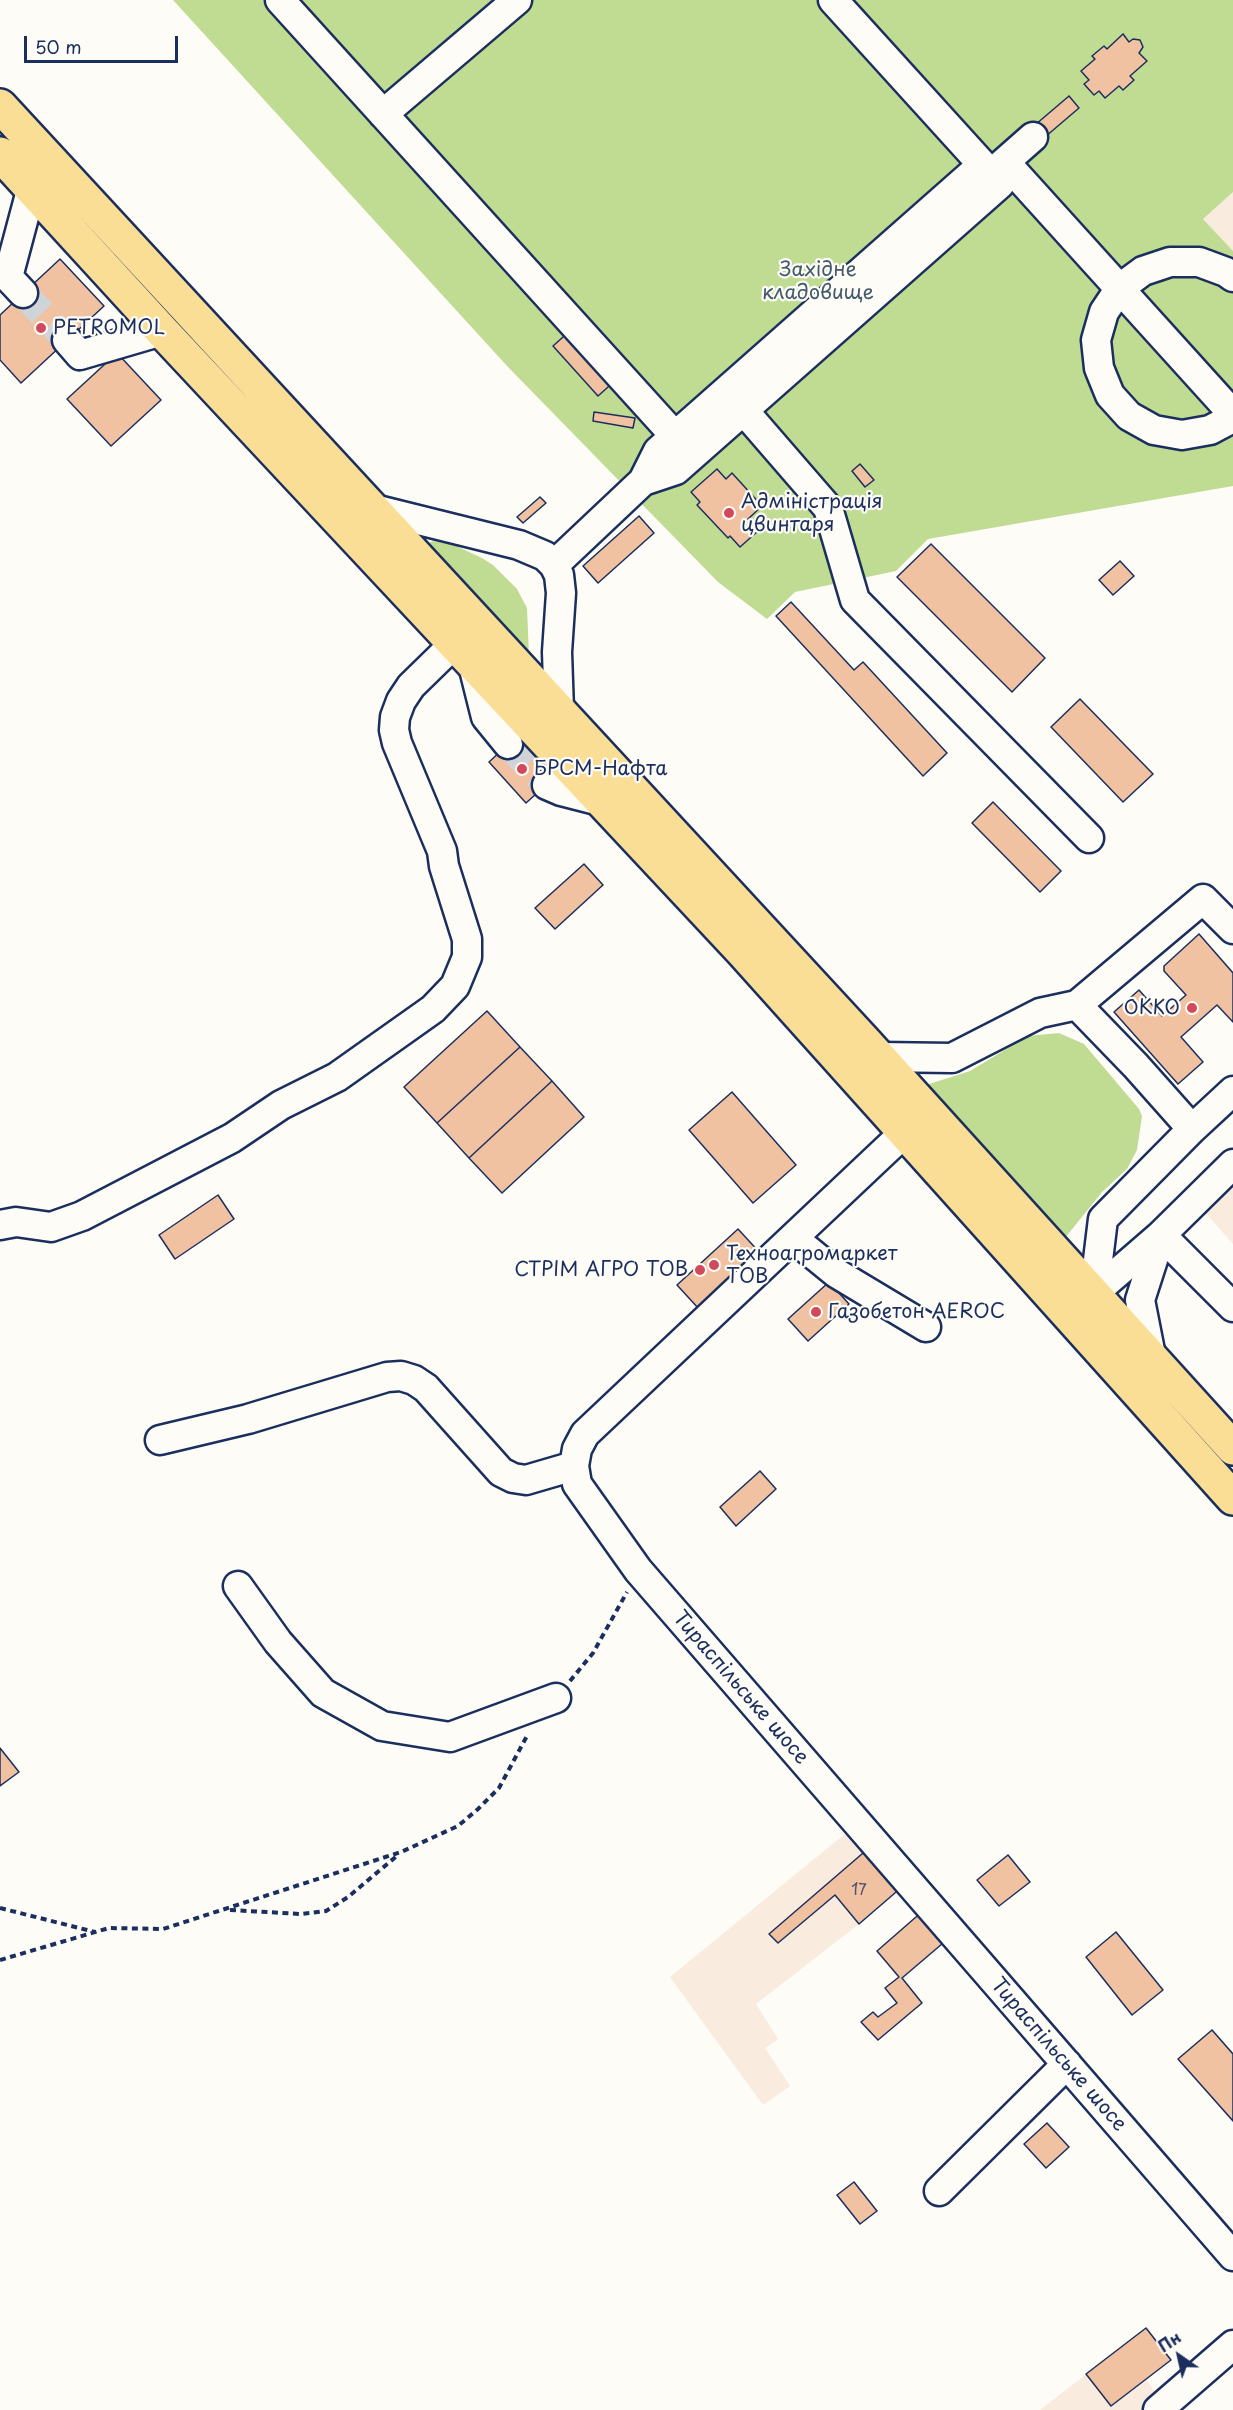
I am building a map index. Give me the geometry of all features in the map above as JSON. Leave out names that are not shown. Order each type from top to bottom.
[{"type":"highway","points":[[0,106],[879,1057],[1233,1448]]},
{"type":"highway","points":[[0,154],[162,331],[757,967],[1233,1498]]},
{"type":"street","points":[[280,0],[675,436]]},
{"type":"street","points":[[383,114],[517,0]]},
{"type":"street","points":[[833,0],[995,171],[1120,288],[1233,414]]},
{"type":"street","points":[[643,481],[676,471],[744,411],[1033,137]]},
{"type":"street","points":[[554,564],[643,481],[658,451],[995,171]]},
{"type":"street","points":[[23,293],[8,277],[32,187]]},
{"type":"street","points":[[1233,278],[1226,272],[1199,262],[1170,262],[1143,271],[1120,288],[1104,312],[1096,340],[1098,369],[1110,395],[1129,416],[1154,430],[1182,435],[1210,430],[1233,418]]},
{"type":"street","points":[[67,340],[80,355],[162,331]]},
{"type":"street","points":[[744,411],[828,508],[855,600],[1089,838]]},
{"type":"street","points":[[370,508],[519,545],[545,556],[554,564],[559,575],[561,593],[557,652],[559,711]]},
{"type":"street","points":[[0,1225],[16,1222],[51,1227],[82,1216],[232,1138],[281,1106],[337,1077],[433,1009],[455,987],[467,957],[467,939],[444,866],[442,851],[397,743],[394,730],[395,717],[401,701],[411,686],[463,652],[486,717],[508,744]]},
{"type":"street","points":[[547,785],[604,802]]},
{"type":"street","points":[[879,1057],[952,1058],[1040,1013],[1077,1005],[1203,899],[1233,929]]},
{"type":"street","points":[[1077,1005],[1192,1129]]},
{"type":"street","points":[[1094,1293],[1103,1220],[1192,1129],[1233,1091]]},
{"type":"street","points":[[160,1440],[248,1419],[387,1377],[401,1376],[414,1380],[426,1388],[501,1472],[513,1478],[526,1480],[574,1466],[577,1449],[585,1434],[904,1133]]},
{"type":"street","points":[[1094,1293],[1161,1235],[1233,1164]]},
{"type":"street","points":[[1161,1235],[1233,1307]]},
{"type":"street","points":[[1151,1356],[1140,1300],[1161,1235]]},
{"type":"street","points":[[793,1238],[836,1273],[926,1327]]},
{"type":"street","name":"Тираспільське шосе","points":[[574,1466],[577,1484],[638,1570],[1066,2064],[1230,2246]]},
{"type":"street","points":[[238,1586],[278,1642],[323,1693],[382,1726],[450,1737],[556,1698]]},
{"type":"street","points":[[939,2191],[1066,2064]]},
{"type":"street","points":[[1158,2410],[1233,2345]]},
{"type":"path","points":[[556,1698],[593,1653],[638,1570]]},
{"type":"path","points":[[0,1960],[109,1928],[163,1929],[401,1852],[458,1826],[478,1809],[498,1788],[529,1730]]},
{"type":"path","points":[[226,1910],[301,1914],[326,1911],[348,1897],[401,1852]]},
{"type":"path","points":[[0,1908],[96,1932]]},
{"type":"shaded area","points":[[1233,192],[1233,251],[1203,219]]},
{"type":"shaded area","points":[[1233,1162],[1233,1244],[1194,1200]]},
{"type":"shaded area","points":[[852,1828],[870,1847],[859,1924],[756,2004],[778,2039],[765,2048],[790,2086],[763,2105],[670,1977]]},
{"type":"shaded area","points":[[1146,2328],[1171,2360],[1146,2379],[1168,2410],[1040,2410]]},
{"type":"green space","name":"Західне кладовище","points":[[173,0],[1233,0],[1233,192],[1203,219],[1233,251],[1233,486],[928,539],[896,571],[795,592],[767,619],[718,582],[508,367]]},
{"type":"green space","points":[[434,541],[454,545],[482,558],[493,565],[517,589],[527,608],[529,656],[489,611],[426,549],[425,544]]},
{"type":"green space","points":[[1059,1033],[1084,1044],[1139,1109],[1142,1116],[1137,1150],[1127,1169],[1102,1192],[1065,1238],[923,1086],[970,1071],[1028,1036]]},
{"type":"building","points":[[1123,34],[1129,42],[1133,39],[1140,40],[1143,47],[1139,53],[1147,61],[1130,76],[1134,80],[1123,90],[1119,86],[1105,98],[1099,91],[1094,95],[1084,84],[1089,80],[1081,71],[1095,59],[1092,56],[1104,46],[1107,49]]},
{"type":"building","points":[[1069,96],[1079,108],[1045,137],[1035,125]]},
{"type":"building","name":"PETROMOL","points":[[60,259],[104,306],[21,383],[0,360],[0,315]]},
{"type":"building","points":[[572,329],[617,379],[598,396],[553,346]]},
{"type":"building","points":[[117,353],[161,400],[111,446],[67,399]]},
{"type":"building","points":[[594,412],[635,418],[633,428],[593,421]]},
{"type":"building","points":[[860,464],[874,480],[865,487],[852,471]]},
{"type":"building","name":"Адміністрація цвинтаря","points":[[717,469],[726,479],[732,473],[762,506],[748,519],[758,531],[740,547],[730,536],[728,538],[697,505],[700,502],[691,492]]},
{"type":"building","points":[[540,497],[546,503],[523,523],[517,517]]},
{"type":"building","points":[[639,516],[654,533],[598,583],[583,566]]},
{"type":"building","points":[[931,544],[1045,658],[1012,692],[897,577]]},
{"type":"building","points":[[1120,561],[1134,576],[1113,595],[1099,580]]},
{"type":"building","points":[[791,602],[854,670],[863,662],[947,753],[923,776],[776,616]]},
{"type":"building","points":[[1080,699],[1153,774],[1123,802],[1051,727]]},
{"type":"building","name":"БРСМ-Нафта","points":[[518,735],[556,776],[526,803],[489,762]]},
{"type":"building","points":[[993,802],[1061,871],[1040,892],[972,823]]},
{"type":"building","points":[[584,864],[603,885],[555,929],[535,908]]},
{"type":"building","name":"ОККО","points":[[1199,934],[1233,973],[1233,1022],[1217,1005],[1181,1037],[1203,1062],[1178,1084],[1114,1012],[1139,990],[1162,1016],[1186,995],[1164,971],[1164,966]]},
{"type":"building","points":[[487,1011],[520,1047],[437,1123],[404,1087]]},
{"type":"building","points":[[520,1047],[552,1081],[469,1158],[437,1123]]},
{"type":"building","points":[[552,1081],[584,1117],[502,1193],[469,1158]]},
{"type":"building","points":[[732,1092],[796,1165],[753,1203],[689,1130]]},
{"type":"building","points":[[218,1195],[234,1219],[175,1259],[159,1235]]},
{"type":"building","points":[[738,1229],[761,1254],[699,1309],[677,1285]]},
{"type":"building","points":[[829,1282],[849,1304],[808,1341],[788,1319]]},
{"type":"building","points":[[760,1471],[776,1489],[736,1526],[720,1507]]},
{"type":"building","points":[[0,1748],[19,1772],[0,1786]]},
{"type":"building","points":[[870,1847],[903,1886],[859,1924],[835,1895],[778,1943],[769,1934]]},
{"type":"building","points":[[1008,1855],[1030,1882],[999,1906],[977,1880]]},
{"type":"building","points":[[924,1910],[949,1938],[902,1978],[922,2003],[878,2040],[861,2022],[873,2012],[878,2017],[897,2003],[885,1988],[899,1977],[877,1951]]},
{"type":"building","points":[[1116,1932],[1163,1990],[1132,2015],[1086,1957]]},
{"type":"building","points":[[1212,2030],[1233,2054],[1233,2121],[1178,2059]]},
{"type":"building","points":[[1047,2123],[1069,2147],[1046,2168],[1024,2144]]},
{"type":"building","points":[[854,2182],[877,2211],[860,2224],[837,2195]]},
{"type":"building","points":[[1146,2328],[1171,2360],[1111,2406],[1086,2374]]},
{"type":"tunnel","points":[[23,293],[67,340]]},
{"type":"tunnel","points":[[508,744],[547,785]]},
{"type":"place","name":"PETROMOL","points":[[41,328]]},
{"type":"place","name":"Адміністрація цвинтаря","points":[[729,513]]},
{"type":"place","name":"БРСМ-Нафта","points":[[522,769]]},
{"type":"place","name":"ОККО","points":[[1192,1008]]},
{"type":"place","name":"Техноагромаркет ТОВ","points":[[714,1265]]},
{"type":"place","name":"СТРІМ АГРО ТОВ","points":[[700,1270]]},
{"type":"place","name":"Газобетон AEROC","points":[[816,1312]]}]
